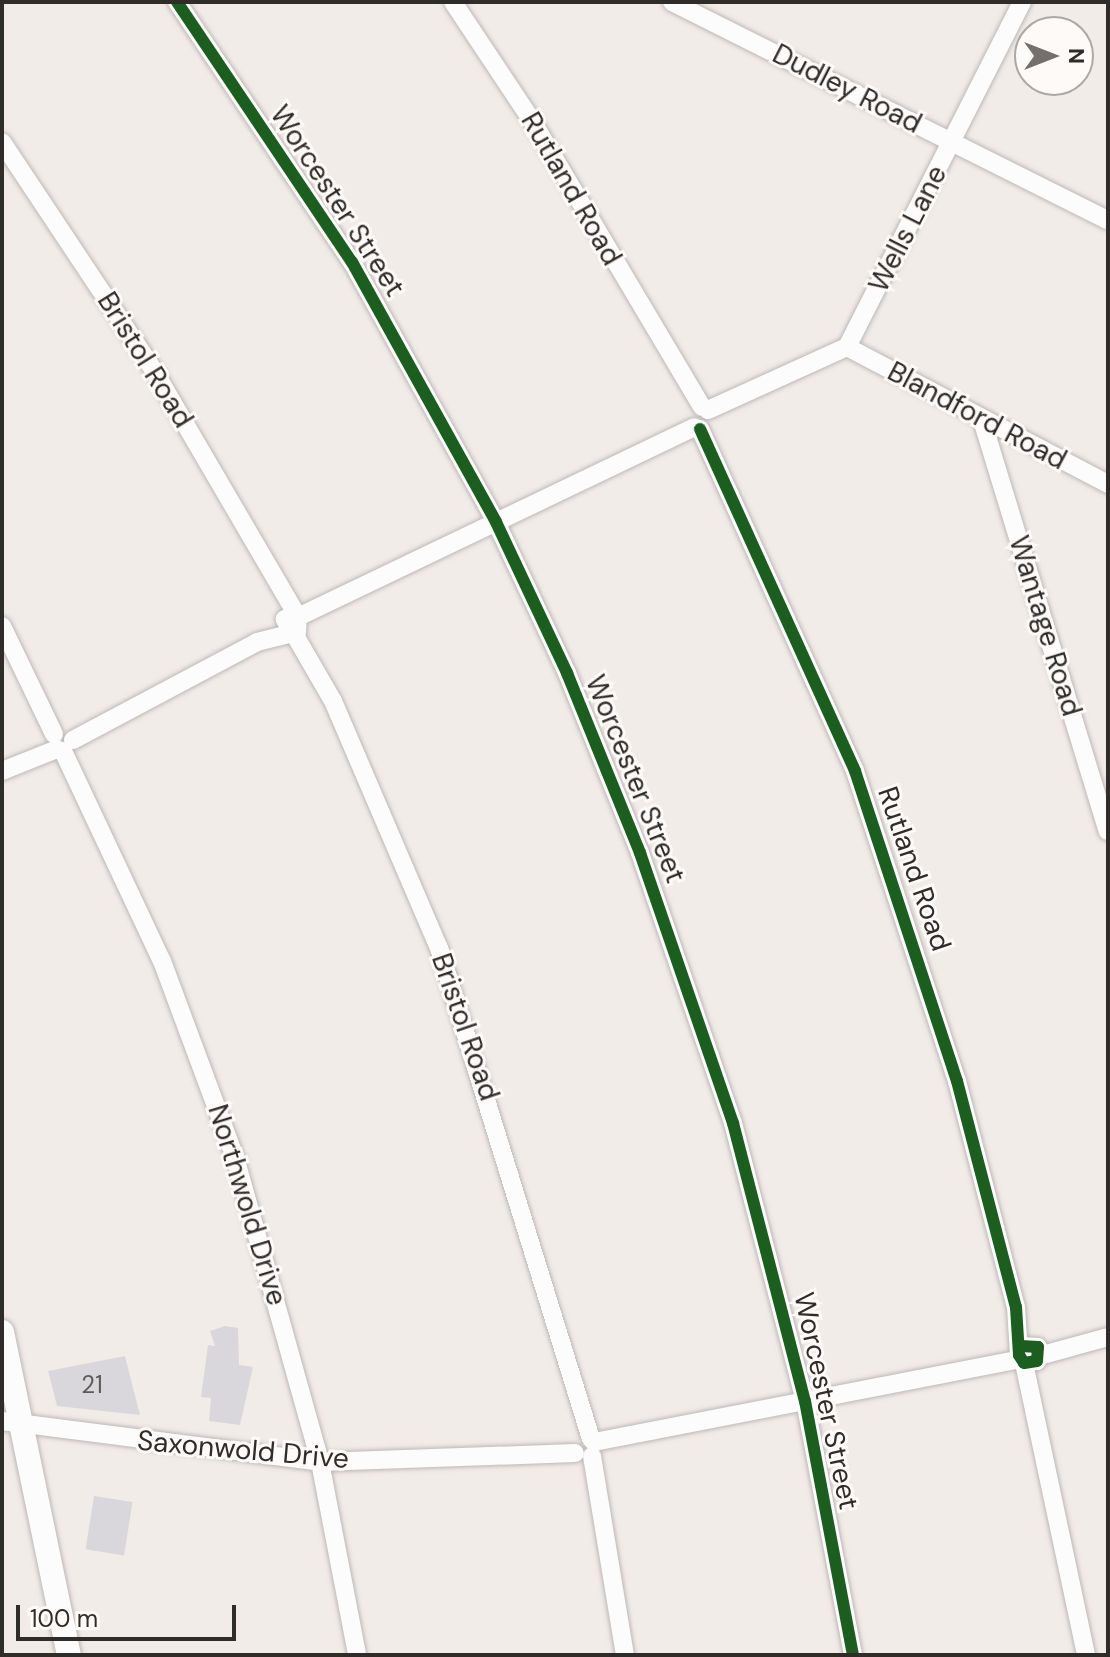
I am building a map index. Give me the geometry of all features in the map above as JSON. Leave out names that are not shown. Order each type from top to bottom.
[{"type":"main road","points":[[2,1332],[14,1422],[69,1655]]},
{"type":"street","name":"Worcester Street","points":[[177,2],[352,262],[496,522],[567,673],[705,1033],[805,1401],[853,1655]]},
{"type":"street","name":"Rutland Road","points":[[453,2],[534,124],[700,418],[855,771],[925,973],[1029,1353],[1086,1655]]},
{"type":"street","name":"Dudley Road","points":[[672,2],[1108,220]]},
{"type":"street","name":"Wells Lane","points":[[847,347],[1022,2]]},
{"type":"street","name":"Bristol Road","points":[[2,142],[156,374],[275,585],[295,622],[406,865],[466,1025],[575,1405],[625,1655]]},
{"type":"street","points":[[2,771],[331,602],[847,347]]},
{"type":"street","name":"Blandford Road","points":[[847,347],[1108,484]]},
{"type":"street","name":"Wantage Road","points":[[982,420],[1108,831]]},
{"type":"street","name":"Northwold Drive","points":[[2,626],[63,741],[207,1075],[320,1462],[357,1655]]},
{"type":"street","name":"Saxonwold Drive","points":[[14,1422],[320,1462],[533,1454],[632,1439],[1108,1337]]},
{"type":"building","points":[[225,1326],[238,1328],[239,1365],[253,1367],[240,1425],[209,1421],[211,1398],[201,1397],[208,1345],[215,1346],[210,1331]]},
{"type":"building","points":[[125,1356],[140,1415],[57,1406],[48,1371]]},
{"type":"building","points":[[94,1496],[133,1502],[124,1555],[86,1549]]},
{"type":"cycle path","points":[[177,2],[352,262],[496,522],[567,673],[640,853],[733,1123],[805,1401],[853,1655]]},
{"type":"cycle path","points":[[700,429],[855,771],[957,1081],[1016,1307],[1019,1355],[1024,1363],[1037,1361],[1038,1347],[1021,1346]]}]
